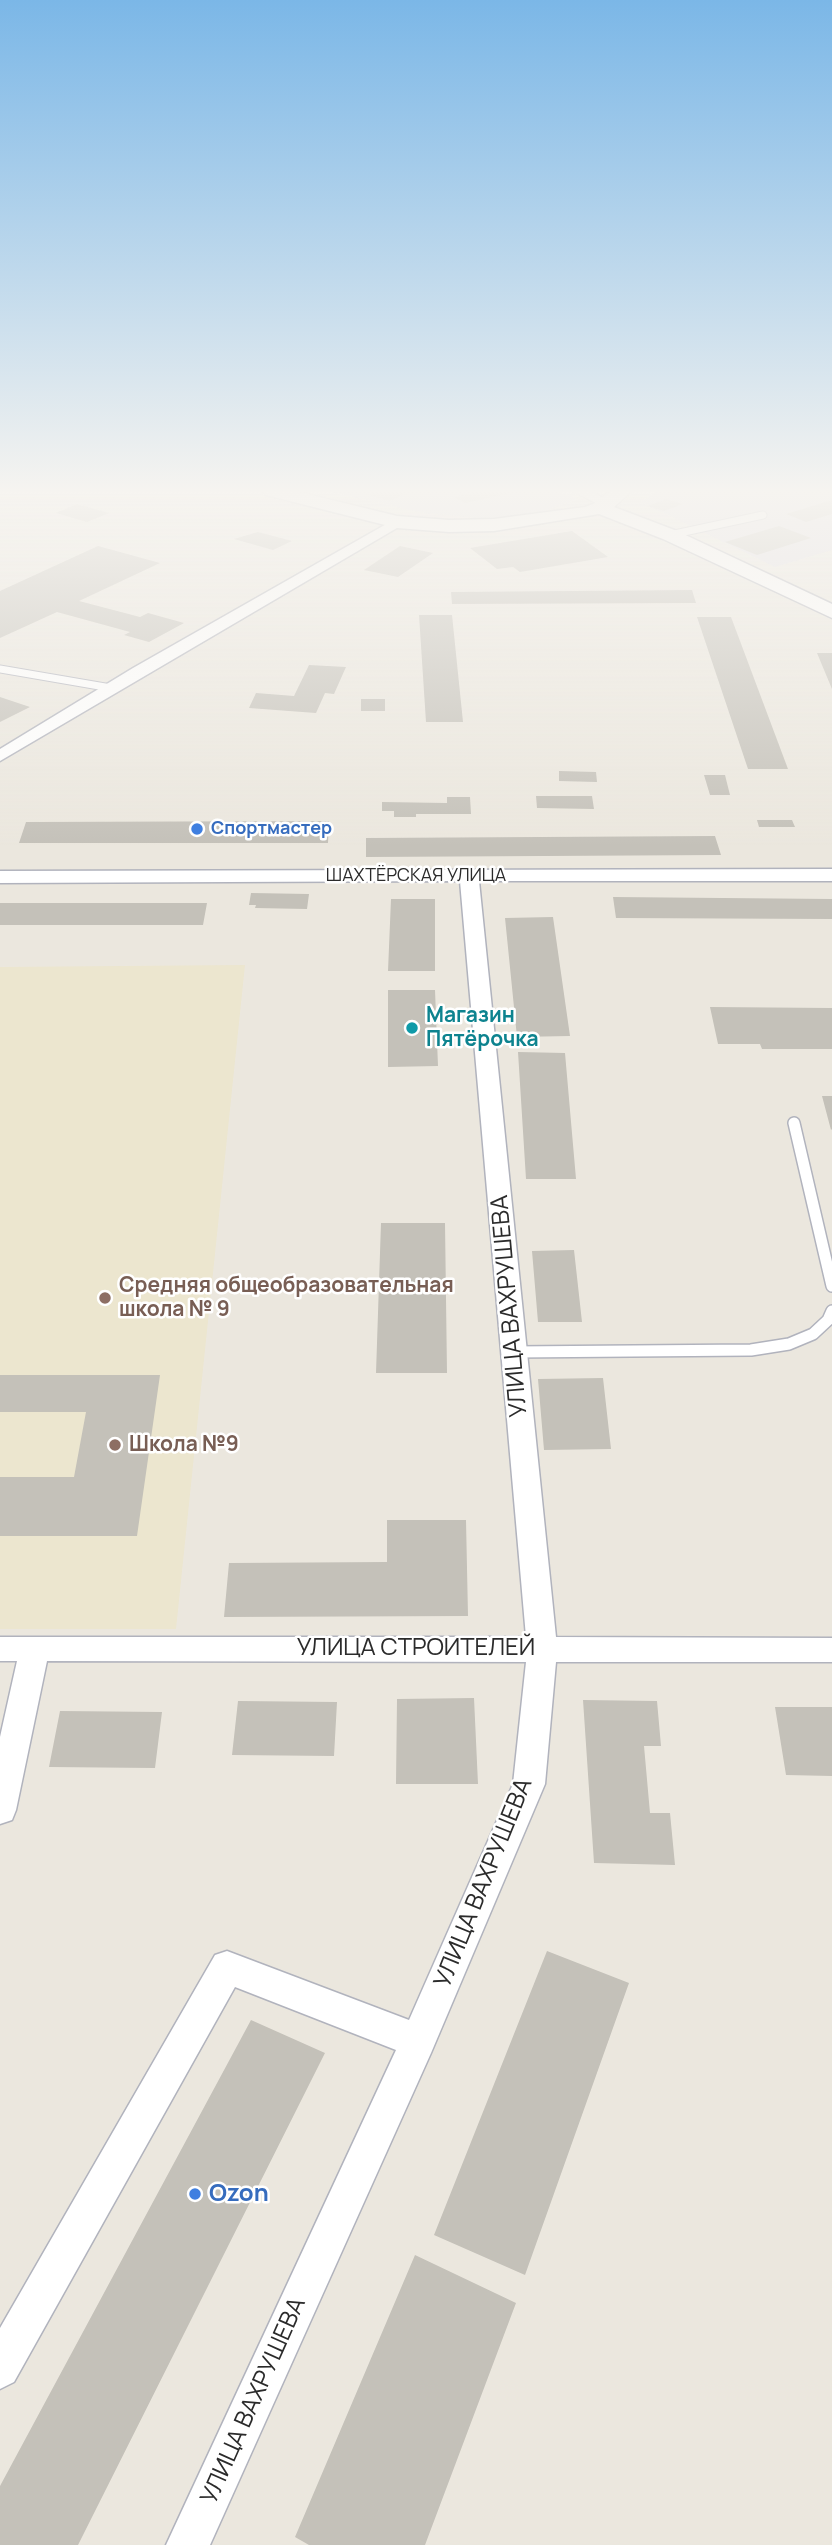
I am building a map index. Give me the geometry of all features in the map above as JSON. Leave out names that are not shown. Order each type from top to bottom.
[{"type":"street","points":[[0,756],[246,610]]},
{"type":"street","name":"ШАХТЁРСКАЯ УЛИЦА","points":[[0,877],[832,875]]},
{"type":"street","name":"УЛИЦА ВАХРУШЕВА","points":[[188,2545],[418,2041],[528,1784],[542,1649],[469,877]]},
{"type":"street","points":[[1,1810],[35,1648]]},
{"type":"street","name":"УЛИЦА СТРОИТЕЛЕЙ","points":[[0,1649],[832,1650]]},
{"type":"street","points":[[0,2368],[227,1967],[418,2041]]},
{"type":"lane","points":[[0,668],[111,688]]},
{"type":"lane","points":[[794,1123],[832,1286]]},
{"type":"lane","points":[[514,1352],[751,1350],[789,1343],[813,1334],[828,1320],[832,1311]]},
{"type":"shaded area","name":"Средняя общеобразовательная школа № 9","points":[[245,965],[176,1629],[0,1629],[0,967]]},
{"type":"building","points":[[0,610],[112,610],[140,617],[148,613],[184,623],[149,642],[124,635],[130,632],[57,612],[0,638]]},
{"type":"building","points":[[419,615],[452,615],[463,722],[426,722]]},
{"type":"building","points":[[697,617],[731,617],[788,769],[748,769]]},
{"type":"building","points":[[817,653],[832,653],[832,689]]},
{"type":"building","points":[[309,665],[346,667],[334,694],[325,693],[316,713],[249,708],[256,693],[294,696]]},
{"type":"building","points":[[0,697],[30,707],[0,722]]},
{"type":"building","points":[[361,699],[385,699],[385,711],[361,711]]},
{"type":"building","points":[[559,771],[596,772],[597,782],[559,781]]},
{"type":"building","points":[[704,775],[725,775],[730,795],[710,795]]},
{"type":"building","points":[[536,796],[592,796],[594,809],[537,808]]},
{"type":"building","points":[[447,797],[470,797],[471,814],[416,814],[416,817],[394,817],[394,811],[382,811],[382,802],[447,803]]},
{"type":"building","points":[[757,820],[792,820],[795,827],[759,827]]},
{"type":"building","points":[[329,821],[328,843],[19,843],[26,822]]},
{"type":"building","points":[[715,836],[721,855],[366,857],[366,838]]},
{"type":"building","points":[[251,893],[309,894],[307,909],[255,908],[256,905],[249,905]]},
{"type":"building","points":[[613,897],[832,899],[832,919],[616,918]]},
{"type":"building","points":[[391,899],[435,899],[435,971],[388,971]]},
{"type":"building","points":[[0,903],[207,903],[203,925],[0,925]]},
{"type":"building","points":[[553,917],[570,1036],[517,1037],[505,918]]},
{"type":"building","name":"Магазин Пятёрочка","points":[[388,990],[435,990],[438,1066],[388,1067]]},
{"type":"building","points":[[710,1007],[832,1008],[832,1049],[762,1049],[760,1044],[718,1044]]},
{"type":"building","points":[[518,1052],[565,1053],[576,1179],[526,1179]]},
{"type":"building","points":[[822,1096],[832,1096],[831,1130]]},
{"type":"building","points":[[381,1223],[445,1223],[447,1373],[376,1373]]},
{"type":"building","points":[[574,1250],[582,1322],[538,1322],[532,1251]]},
{"type":"building","name":"Школа №9","points":[[0,1375],[160,1375],[137,1536],[0,1536],[0,1477],[74,1477],[86,1412],[0,1412]]},
{"type":"building","points":[[603,1378],[611,1449],[544,1450],[538,1379]]},
{"type":"building","points":[[387,1520],[466,1520],[468,1616],[224,1617],[229,1563],[387,1562]]},
{"type":"building","points":[[474,1698],[478,1784],[396,1784],[397,1699]]},
{"type":"building","points":[[583,1700],[657,1701],[661,1746],[644,1746],[650,1813],[670,1813],[675,1865],[594,1863]]},
{"type":"building","points":[[238,1701],[337,1702],[334,1756],[232,1755]]},
{"type":"building","points":[[775,1707],[832,1707],[832,1776],[786,1775]]},
{"type":"building","points":[[60,1711],[162,1712],[155,1768],[49,1767]]},
{"type":"building","points":[[547,1951],[629,1983],[525,2275],[434,2235]]},
{"type":"building","points":[[251,2020],[325,2053],[78,2545],[0,2545],[0,2486]]},
{"type":"building","points":[[415,2255],[516,2303],[425,2545],[309,2545],[295,2537]]},
{"type":"place","name":"Спортмастер","points":[[197,829]]},
{"type":"place","name":"Магазин Пятёрочка","points":[[412,1028]]},
{"type":"place","name":"Средняя общеобразовательная школа № 9","points":[[105,1298]]},
{"type":"place","name":"Школа №9","points":[[115,1445]]},
{"type":"place","name":"Ozon","points":[[195,2194]]}]
